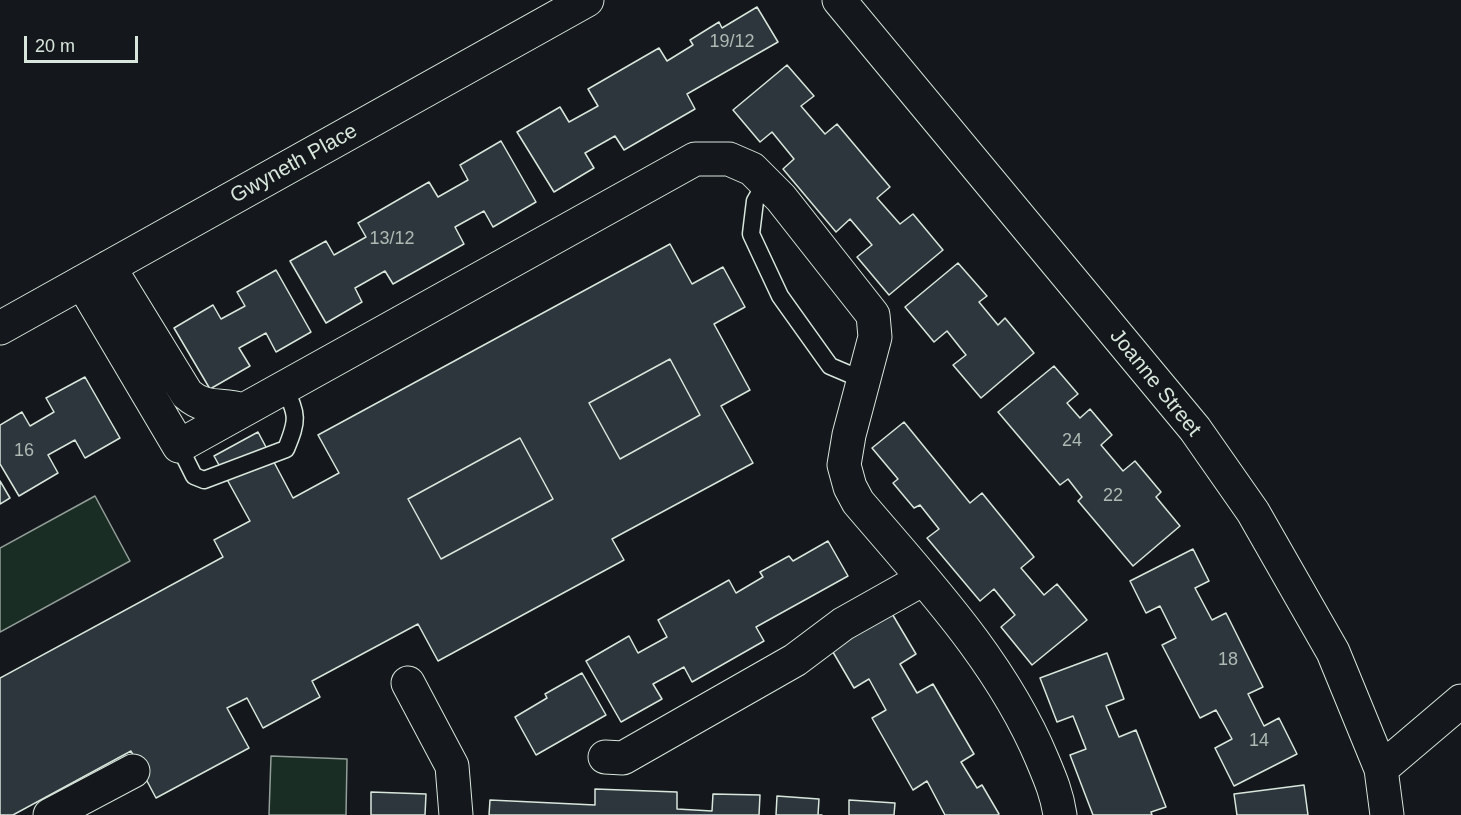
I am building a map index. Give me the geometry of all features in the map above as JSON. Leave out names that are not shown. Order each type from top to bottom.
[{"type":"street","name":"Gwyneth Place","points":[[0,328],[587,0]]},
{"type":"street","name":"Joanne Street","points":[[839,0],[1195,429],[1253,512],[1333,652],[1381,769],[1388,815]]},
{"type":"street","points":[[95,275],[179,446],[695,159],[729,159],[752,169],[782,198],[873,315],[875,337],[849,435],[844,465],[850,487],[858,502],[965,628],[1029,727],[1057,796],[1060,815]]},
{"type":"street","points":[[95,275],[187,394],[194,400],[213,406],[234,406],[243,410]]},
{"type":"street","points":[[605,757],[623,758],[795,660],[843,624],[923,579]]},
{"type":"street","points":[[408,683],[452,766],[456,815]]},
{"type":"street","points":[[1381,769],[1461,701]]},
{"type":"street","points":[[50,815],[133,771]]},
{"type":"lane","points":[[766,182],[755,201],[751,234],[780,296],[830,366],[863,380]]},
{"type":"lane","points":[[179,446],[194,476],[204,480],[286,449],[296,420],[295,408],[284,387]]},
{"type":"green space","points":[[95,496],[130,561],[0,632],[0,548]]},
{"type":"green space","points":[[271,756],[347,759],[346,815],[269,815]]},
{"type":"building","points":[[757,7],[778,42],[687,94],[695,109],[624,150],[615,136],[585,153],[594,168],[554,192],[517,132],[560,107],[569,122],[598,106],[588,89],[659,48],[667,61],[693,45],[690,40],[719,22],[722,28]]},
{"type":"building","points":[[787,65],[814,96],[801,106],[825,134],[837,124],[890,187],[877,198],[900,224],[913,214],[943,250],[889,295],[857,257],[872,245],[850,219],[836,232],[783,169],[794,159],[772,132],[760,142],[733,110]]},
{"type":"building","points":[[501,141],[536,202],[493,227],[484,211],[455,227],[464,244],[393,284],[385,271],[355,288],[362,302],[326,323],[290,261],[326,241],[334,255],[366,237],[358,223],[429,182],[438,197],[468,180],[460,165]]},
{"type":"building","points":[[670,244],[692,284],[723,267],[745,307],[714,324],[750,390],[721,406],[753,463],[612,539],[624,560],[438,661],[418,624],[312,681],[320,697],[263,728],[247,698],[227,708],[249,748],[156,798],[131,751],[13,815],[0,815],[0,678],[223,557],[214,540],[250,521],[214,456],[258,432],[293,498],[339,473],[318,435]],"holes":[[[670,359],[700,415],[620,459],[589,403]],[[520,438],[553,499],[441,559],[408,499]]]},
{"type":"building","points":[[958,263],[987,296],[979,302],[998,325],[1005,318],[1034,353],[981,398],[953,365],[966,355],[947,331],[934,342],[905,307]]},
{"type":"building","points":[[276,270],[311,332],[276,352],[266,333],[239,348],[250,366],[210,389],[174,328],[213,305],[221,319],[245,306],[237,292]]},
{"type":"building","points":[[670,359],[700,415],[620,459],[589,403]]},
{"type":"building","points":[[1054,366],[1078,394],[1067,403],[1080,418],[1090,409],[1112,435],[1101,445],[1123,471],[1135,461],[1161,492],[1156,497],[1180,526],[1133,566],[1078,501],[1082,497],[1068,479],[1060,485],[998,412]]},
{"type":"building","points":[[85,377],[120,438],[85,458],[75,440],[48,455],[58,473],[19,496],[0,464],[0,425],[22,412],[30,426],[54,412],[46,398]]},
{"type":"building","points":[[904,422],[970,503],[982,493],[1034,557],[1021,568],[1044,595],[1057,584],[1087,620],[1032,665],[1001,627],[1015,615],[994,589],[980,601],[927,538],[939,529],[920,505],[914,508],[893,483],[898,479],[872,448]]},
{"type":"building","points":[[520,438],[553,499],[441,559],[408,499]]},
{"type":"building","points":[[0,481],[10,498],[0,504]]},
{"type":"building","points":[[828,541],[848,576],[756,627],[764,641],[692,682],[684,667],[653,684],[662,699],[621,722],[586,661],[629,636],[638,653],[667,637],[658,620],[729,580],[736,593],[763,577],[760,572],[789,556],[793,561]]},
{"type":"building","points":[[1193,549],[1209,581],[1195,588],[1212,620],[1226,613],[1263,687],[1248,694],[1264,726],[1279,718],[1297,754],[1234,786],[1215,748],[1232,739],[1216,710],[1200,718],[1162,645],[1176,638],[1160,606],[1146,613],[1130,581]]},
{"type":"building","points":[[891,612],[916,654],[900,664],[917,693],[933,684],[974,754],[961,762],[977,788],[982,785],[998,815],[945,815],[927,781],[913,790],[872,718],[886,710],[869,679],[854,688],[830,647]]},
{"type":"building","points":[[1107,653],[1124,699],[1106,706],[1119,737],[1136,730],[1166,807],[1151,812],[1152,815],[1093,815],[1070,755],[1086,749],[1073,716],[1057,722],[1040,678]]},
{"type":"building","points":[[582,673],[606,715],[536,755],[515,717],[547,698],[545,694]]},
{"type":"building","points":[[1304,785],[1308,815],[1237,815],[1234,794]]},
{"type":"building","points":[[595,789],[677,792],[677,809],[712,811],[713,794],[760,795],[759,815],[489,815],[490,800],[595,805]]},
{"type":"building","points":[[371,792],[426,794],[425,815],[371,815]]},
{"type":"building","points":[[777,796],[819,799],[818,815],[776,815]]},
{"type":"building","points":[[849,800],[895,803],[894,815],[849,815]]}]
